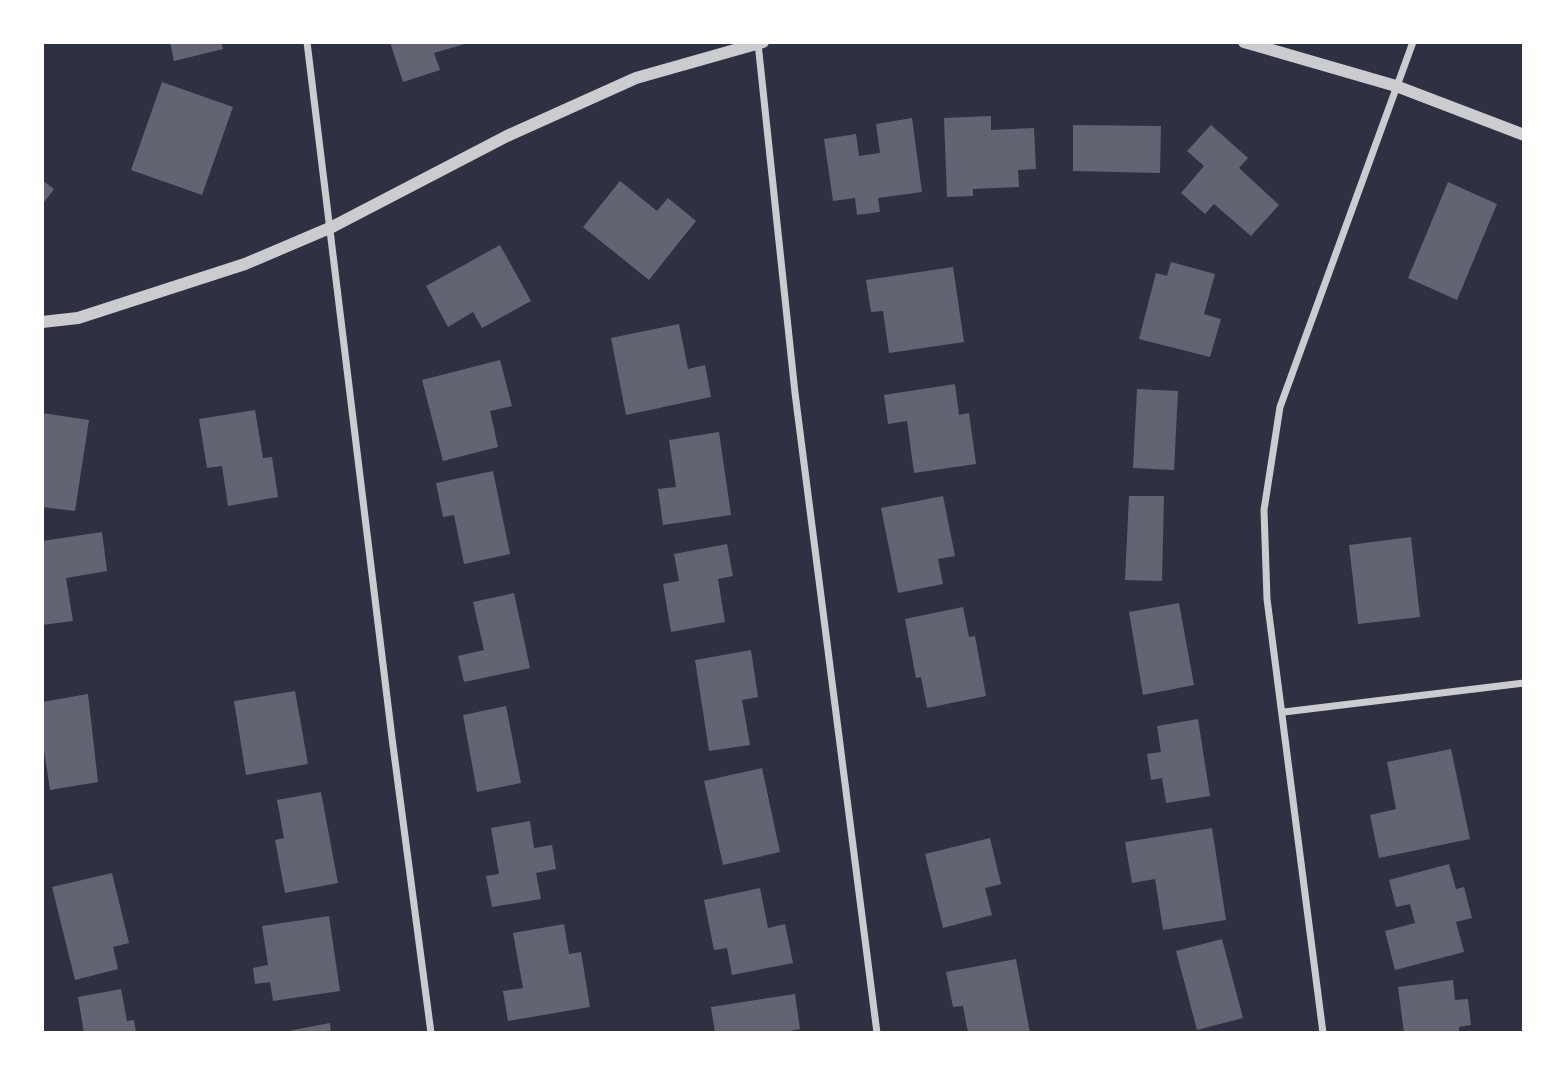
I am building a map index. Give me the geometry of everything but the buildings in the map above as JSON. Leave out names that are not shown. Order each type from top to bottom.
[{"type":"street","points":[[307,42],[332,227],[390,724],[431,1033]]},
{"type":"street","points":[[757,42],[795,393],[877,1033]]},
{"type":"street","points":[[42,322],[78,318],[246,264],[332,227],[507,136],[636,78],[763,42]]},
{"type":"street","points":[[1244,42],[1396,86],[1524,135]]},
{"type":"street","points":[[1323,1033],[1284,712],[1267,599],[1264,510],[1280,407],[1413,42]]},
{"type":"street","points":[[1284,712],[1524,683]]}]
